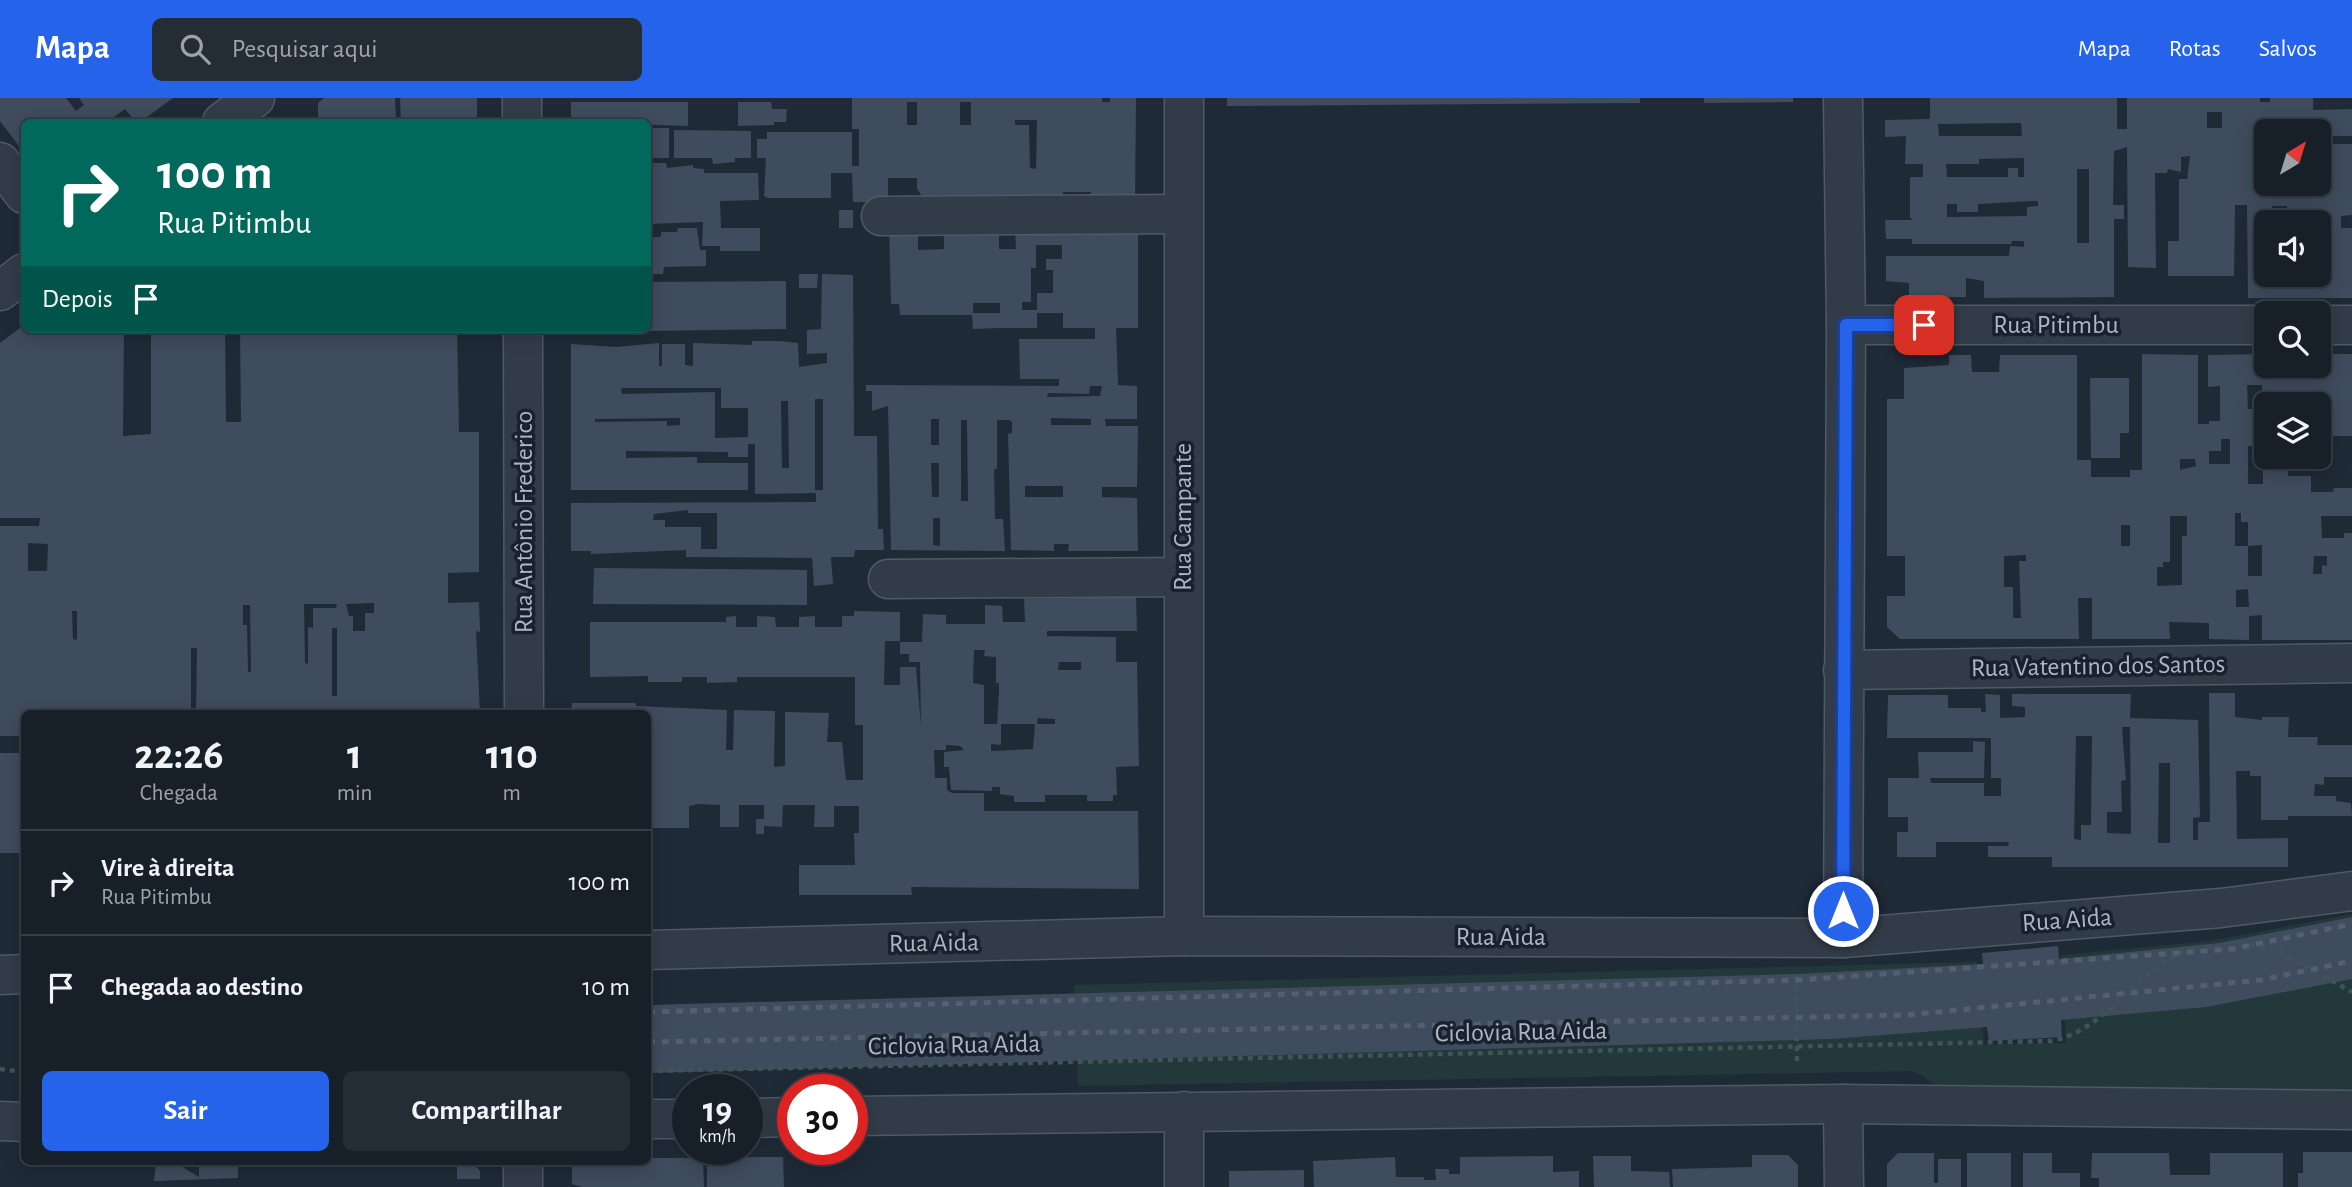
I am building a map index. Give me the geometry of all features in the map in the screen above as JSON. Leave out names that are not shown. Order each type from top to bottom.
[{"type":"street","points":[[226,119],[254,98]]},
{"type":"street","points":[[522,98],[522,119]]},
{"type":"street","name":"Rua Campante","points":[[1184,98],[1184,936]]},
{"type":"street","points":[[1843,98],[1846,325],[1843,938]]},
{"type":"street","points":[[0,162],[21,190]]},
{"type":"street","points":[[881,216],[1184,214]]},
{"type":"street","points":[[0,291],[21,275]]},
{"type":"street","name":"Rua Pitimbu","points":[[1846,325],[2254,325]]},
{"type":"street","points":[[2331,325],[2352,325]]},
{"type":"street","name":"Rua Antônio Frederico","points":[[523,333],[524,710]]},
{"type":"street","points":[[888,579],[1183,577]]},
{"type":"street","name":"Rua Vatentino dos Santos","points":[[1843,670],[2352,663]]},
{"type":"street","name":"Rua Aida","points":[[651,950],[1184,936],[1843,938],[2221,908],[2352,891]]},
{"type":"street","points":[[0,975],[21,974]]},
{"type":"street","points":[[1843,1104],[1843,1187]]},
{"type":"street","points":[[868,1116],[1843,1104],[2352,1110]]},
{"type":"street","points":[[1184,1111],[1184,1187]]},
{"type":"street","points":[[651,1119],[672,1119]]},
{"type":"street","points":[[0,1121],[21,1122]]},
{"type":"street","points":[[523,1165],[523,1187]]},
{"type":"path","points":[[1796,937],[1797,1105]]},
{"type":"path","points":[[2241,943],[2276,950],[2352,992]]},
{"type":"path","name":"Ciclovia Rua Aida","points":[[651,1071],[2051,1041],[2072,1037],[2091,1026],[2166,959],[2187,950]]},
{"type":"path","points":[[0,1069],[21,1072]]},
{"type":"green space","points":[[2352,914],[2352,1092],[1942,1089],[1914,1071],[1078,1086],[1074,985],[1977,962],[1984,1045],[2066,1043],[2061,955],[2210,941]]},
{"type":"building","points":[[0,98],[66,98],[76,111],[84,105],[79,98],[173,98],[144,119],[133,119],[125,109],[111,119],[21,119],[21,149],[0,121]]},
{"type":"building","points":[[324,98],[395,98],[396,119],[318,119],[318,103]]},
{"type":"building","points":[[400,98],[477,98],[477,119],[401,119]]},
{"type":"building","points":[[852,98],[1102,98],[1102,102],[1110,102],[1110,98],[1136,98],[1135,203],[1091,203],[1091,192],[1063,192],[1064,203],[928,205],[917,189],[917,178],[888,178],[888,202],[853,202],[852,173],[831,173],[831,198],[764,196],[766,158],[757,158],[757,139],[767,139],[767,132],[852,132],[852,166],[859,166],[859,129],[852,129]],"holes":[[[907,102],[917,102],[917,125],[907,125]],[[960,102],[971,102],[971,125],[960,125]],[[1015,120],[1037,120],[1036,169],[1030,168],[1029,125],[1015,125]]]},
{"type":"building","points":[[1227,98],[1640,98],[1640,103],[1227,106]]},
{"type":"building","points":[[1704,98],[1793,98],[1793,102],[1704,103]]},
{"type":"building","points":[[1930,98],[2117,98],[2117,129],[2127,129],[2127,98],[2260,98],[2260,102],[2270,102],[2270,98],[2313,98],[2313,110],[2352,109],[2352,136],[2331,136],[2331,119],[2254,119],[2254,196],[2331,196],[2331,144],[2352,144],[2352,215],[2341,216],[2341,228],[2352,228],[2352,298],[2248,298],[2247,205],[2235,205],[2234,276],[2168,276],[2168,241],[2179,241],[2179,179],[2187,179],[2190,156],[2181,157],[2181,172],[2168,169],[2167,173],[2155,173],[2156,268],[2128,267],[2127,147],[2114,151],[2113,205],[2124,205],[2124,219],[2114,219],[2114,297],[1984,298],[1984,281],[1966,278],[1966,297],[1909,297],[1909,283],[1886,281],[1886,256],[2009,256],[2010,246],[2024,247],[2024,241],[2012,241],[2011,244],[1912,244],[1912,239],[1886,239],[1885,220],[1913,220],[1910,217],[1910,177],[1923,177],[1923,164],[1905,164],[1906,136],[1885,137],[1885,120],[1930,119]],"holes":[[[2207,112],[2222,112],[2222,128],[2207,128]],[[2021,123],[2022,136],[1939,136],[1938,124]],[[2024,158],[2024,177],[2018,177],[2018,168],[2008,168],[2008,177],[1947,177],[1946,164],[1979,164],[1979,159]],[[2077,169],[2089,169],[2089,243],[2077,243]],[[2038,201],[2038,206],[2027,207],[2027,216],[1947,217],[1947,204],[1957,204],[1957,212],[1978,212],[1978,204]]]},
{"type":"building","points":[[571,102],[688,102],[688,126],[651,125],[651,119],[571,119]]},
{"type":"building","points":[[738,102],[771,102],[772,109],[787,109],[786,122],[738,126]]},
{"type":"building","points":[[651,128],[669,128],[669,158],[651,158]]},
{"type":"building","points":[[674,130],[751,131],[751,158],[735,158],[735,162],[713,164],[712,158],[674,158]]},
{"type":"building","points":[[651,163],[666,163],[667,168],[693,165],[693,168],[704,169],[704,173],[758,173],[759,200],[720,201],[721,228],[760,228],[760,251],[720,251],[720,246],[702,246],[703,222],[651,224]]},
{"type":"building","points":[[839,210],[853,210],[853,228],[839,228]]},
{"type":"building","points":[[889,225],[918,226],[918,250],[944,249],[944,226],[999,226],[999,249],[1016,249],[1015,226],[1138,226],[1138,328],[1116,328],[1118,385],[1137,386],[1137,419],[1105,419],[1106,426],[1138,426],[1137,487],[1102,487],[1102,497],[1137,498],[1138,551],[1068,551],[1069,544],[1054,544],[1054,551],[1011,550],[1008,434],[1012,433],[1012,422],[1009,420],[997,420],[997,469],[994,469],[995,519],[1003,519],[1005,551],[891,550],[888,406],[872,411],[872,391],[866,391],[866,385],[1059,386],[1059,379],[1020,379],[1019,339],[1095,339],[1095,328],[1063,328],[1063,313],[1037,313],[1037,328],[973,329],[972,315],[900,315],[899,304],[891,304]],"holes":[[[1036,245],[1062,245],[1062,259],[1046,259],[1046,270],[1053,270],[1053,293],[1037,293],[1037,310],[1022,310],[1022,302],[1031,302],[1031,268],[1036,268]],[[973,303],[1000,303],[1000,313],[973,313]],[[1090,386],[1102,386],[1100,396],[1047,397],[1048,393],[1089,394]],[[1051,418],[1091,419],[1091,425],[1051,425]],[[931,419],[939,419],[939,445],[931,445]],[[961,420],[967,420],[968,501],[961,501]],[[931,463],[939,463],[939,497],[932,497]],[[1025,486],[1063,486],[1063,497],[1025,497]],[[933,518],[940,518],[940,546],[933,545]]]},
{"type":"building","points":[[651,228],[652,237],[661,237],[661,232],[697,228],[700,250],[706,250],[706,266],[664,267],[663,274],[651,274]]},
{"type":"building","points":[[799,274],[818,274],[817,288],[799,288]]},
{"type":"building","points":[[822,274],[853,275],[854,436],[877,436],[878,529],[883,529],[884,550],[855,550],[854,557],[831,557],[833,584],[814,586],[812,558],[686,557],[686,550],[591,554],[591,551],[571,551],[571,503],[816,502],[816,493],[755,494],[755,444],[748,444],[748,457],[728,457],[728,452],[626,451],[626,458],[697,457],[697,463],[748,463],[748,490],[571,490],[571,344],[616,347],[659,343],[659,366],[662,366],[662,344],[685,344],[685,365],[693,366],[693,343],[752,345],[752,341],[779,341],[798,343],[799,367],[827,363],[827,353],[807,354],[807,330],[821,329]],"holes":[[[621,388],[721,388],[721,408],[748,408],[748,437],[715,438],[715,392],[622,394]],[[815,399],[823,399],[823,490],[815,490]],[[781,401],[788,401],[789,468],[782,468]],[[680,418],[680,425],[667,426],[667,421],[595,422],[595,419]],[[688,510],[688,513],[717,513],[717,549],[701,549],[701,527],[665,527],[665,520],[653,520],[654,514]]]},
{"type":"building","points":[[786,281],[786,329],[651,331],[651,282]]},
{"type":"building","points":[[21,327],[21,333],[124,333],[123,436],[151,434],[151,333],[225,333],[226,422],[241,422],[240,333],[457,333],[459,432],[479,432],[479,572],[448,573],[448,603],[479,602],[480,632],[476,631],[480,710],[196,710],[197,648],[191,648],[191,710],[21,710],[21,736],[0,736],[0,526],[39,526],[40,518],[0,518],[0,343]],"holes":[[[28,543],[48,544],[47,571],[28,571]],[[374,603],[374,613],[365,613],[365,631],[353,631],[353,616],[349,616],[346,604]],[[304,604],[337,604],[336,608],[313,608],[313,628],[308,627],[308,664],[305,663]],[[243,605],[250,605],[251,672],[248,672],[247,625],[243,625]],[[72,611],[77,611],[77,640],[73,639]],[[332,628],[337,628],[337,696],[332,696]]]},
{"type":"building","points":[[2142,354],[2198,355],[2198,424],[2209,424],[2209,421],[2220,421],[2220,386],[2208,387],[2208,355],[2254,354],[2254,378],[2331,378],[2331,354],[2352,354],[2352,436],[2331,436],[2331,392],[2262,392],[2262,385],[2247,385],[2248,409],[2254,409],[2254,446],[2248,446],[2248,484],[2263,484],[2263,469],[2288,469],[2288,476],[2311,476],[2311,492],[2333,492],[2334,488],[2352,488],[2352,516],[2321,516],[2322,538],[2344,538],[2344,533],[2352,533],[2352,640],[2262,640],[2262,615],[2249,616],[2249,640],[2209,639],[2209,623],[2169,622],[2170,639],[2092,639],[2092,598],[2078,598],[2079,639],[1900,639],[1887,627],[1887,596],[1905,596],[1905,556],[1887,556],[1887,399],[1904,399],[1904,368],[1949,365],[1949,355],[1971,355],[1972,372],[1999,372],[2000,355],[2077,355],[2077,460],[2091,460],[2091,477],[2130,477],[2130,470],[2142,470]],"holes":[[[2221,439],[2230,439],[2230,464],[2209,464],[2209,451],[2221,451]],[[2180,459],[2195,459],[2196,466],[2180,470]],[[2235,513],[2241,513],[2241,522],[2248,522],[2248,546],[2235,546]],[[2170,516],[2187,516],[2187,536],[2182,536],[2182,585],[2157,586],[2157,567],[2163,567],[2163,562],[2170,562]],[[2121,525],[2130,525],[2130,546],[2121,546]],[[2262,545],[2262,576],[2248,576],[2248,546]],[[2026,555],[2026,561],[2019,561],[2021,618],[2013,618],[2013,587],[2004,587],[2004,556]],[[2314,556],[2327,556],[2327,566],[2322,565],[2322,574],[2313,574]],[[2248,589],[2249,607],[2236,607],[2236,590]]]},
{"type":"building","points":[[2090,378],[2129,378],[2129,433],[2120,433],[2120,458],[2091,458]]},
{"type":"building","points":[[594,568],[807,570],[807,605],[593,604]]},
{"type":"building","points":[[1136,597],[1137,631],[1047,631],[1047,636],[1116,637],[1116,662],[1137,662],[1139,766],[1116,767],[1117,795],[1113,795],[1113,801],[1087,801],[1087,795],[1045,795],[1045,802],[1014,802],[1014,796],[1000,794],[1000,787],[992,787],[992,791],[951,790],[949,767],[944,767],[944,752],[964,750],[960,746],[946,745],[946,750],[934,750],[935,778],[947,778],[947,790],[952,793],[984,793],[984,811],[1138,811],[1139,889],[911,887],[912,895],[799,895],[799,865],[855,865],[854,833],[859,833],[859,806],[834,806],[834,827],[814,827],[815,805],[783,805],[782,827],[764,826],[764,834],[756,834],[756,819],[764,819],[764,805],[739,805],[739,827],[720,827],[720,805],[698,804],[689,806],[689,828],[653,828],[651,710],[571,710],[572,703],[635,703],[636,706],[727,710],[726,750],[733,750],[734,710],[775,711],[774,767],[785,766],[785,712],[829,713],[827,742],[842,742],[846,780],[863,780],[863,725],[855,725],[855,677],[737,677],[737,682],[707,683],[707,677],[682,677],[682,682],[648,682],[648,676],[590,677],[590,622],[726,622],[726,617],[736,616],[736,627],[757,627],[757,616],[775,617],[776,627],[799,627],[799,617],[815,616],[815,627],[842,627],[842,616],[854,616],[854,611],[900,612],[900,641],[885,641],[884,685],[900,685],[900,667],[916,667],[921,725],[920,662],[909,662],[909,654],[900,654],[900,642],[922,642],[923,614],[946,615],[946,624],[985,624],[985,605],[1002,606],[1003,622],[1025,622],[1024,599]],"holes":[[[974,650],[985,650],[984,656],[996,657],[996,683],[999,683],[997,724],[984,724],[984,685],[973,683]],[[1059,662],[1081,662],[1081,670],[1058,670]],[[1038,718],[1055,719],[1055,724],[1037,724]],[[1001,724],[1035,724],[1033,749],[991,751],[991,744],[1001,745]]]},
{"type":"building","points":[[2209,693],[2235,693],[2235,717],[2262,720],[2262,717],[2289,717],[2288,737],[2318,737],[2317,745],[2352,745],[2352,777],[2324,777],[2324,785],[2315,784],[2314,796],[2336,796],[2336,801],[2351,803],[2352,816],[2288,816],[2288,820],[2261,820],[2261,776],[2250,776],[2250,771],[2236,771],[2237,839],[2288,838],[2288,867],[2052,867],[2052,857],[1988,857],[1988,846],[2008,846],[2009,842],[1936,842],[1936,857],[1897,857],[1897,832],[1908,832],[1908,817],[1888,817],[1888,778],[1919,778],[1918,752],[1973,752],[1973,741],[1985,742],[1984,778],[1930,778],[1931,783],[1984,783],[1984,796],[2001,796],[2001,778],[1991,778],[1991,738],[1887,738],[1888,695],[1948,695],[1948,708],[1981,708],[1981,712],[1986,712],[1985,694],[2000,695],[2000,718],[2025,717],[2025,707],[2012,706],[2012,694],[2131,694],[2130,718],[2198,720],[2200,817],[2193,818],[2193,840],[2198,840],[2198,822],[2210,822]],"holes":[[[2122,727],[2130,727],[2131,834],[2107,833],[2107,812],[2122,812],[2121,781],[2126,780]],[[2076,736],[2092,736],[2091,825],[2081,825],[2081,840],[2074,839]],[[2159,763],[2170,763],[2170,843],[2158,843]]]},
{"type":"building","points":[[0,753],[21,753],[21,853],[0,853]]},
{"type":"building","points":[[2352,917],[2352,979],[2206,1007],[2061,1020],[2062,1037],[1989,1041],[1987,1027],[1832,1039],[651,1073],[651,1005],[1797,974],[1983,964],[1982,953],[2058,946],[2059,959],[2219,943]]},
{"type":"building","points":[[2303,1152],[2352,1152],[2352,1187],[2298,1187],[2298,1173],[2303,1173]]},
{"type":"building","points":[[1898,1153],[1934,1153],[1934,1183],[1938,1183],[1938,1159],[1961,1159],[1961,1187],[1887,1187],[1887,1164]]},
{"type":"building","points":[[1967,1153],[2011,1153],[2011,1187],[1967,1187]]},
{"type":"building","points":[[2023,1153],[2052,1153],[2052,1173],[2080,1173],[2080,1187],[2023,1187]]},
{"type":"building","points":[[2092,1153],[2169,1153],[2170,1175],[2210,1175],[2210,1153],[2283,1153],[2283,1187],[2099,1187],[2099,1178],[2091,1178]]},
{"type":"building","points":[[1752,1155],[1788,1155],[1798,1165],[1798,1187],[1673,1187],[1672,1169],[1752,1167]]},
{"type":"building","points":[[1553,1156],[1553,1172],[1579,1171],[1579,1187],[1314,1187],[1313,1161],[1395,1157],[1396,1177],[1436,1180],[1435,1169],[1449,1169],[1449,1174],[1460,1174],[1460,1157]]},
{"type":"building","points":[[1593,1156],[1631,1156],[1631,1171],[1669,1172],[1670,1187],[1594,1187]]},
{"type":"building","points":[[763,1157],[777,1157],[777,1165],[783,1165],[784,1187],[707,1187],[707,1165],[763,1165]]},
{"type":"building","points":[[651,1158],[672,1158],[672,1165],[703,1165],[704,1187],[582,1187],[572,1184],[572,1165],[651,1165]]},
{"type":"building","points":[[156,1165],[179,1165],[199,1177],[199,1165],[238,1165],[238,1178],[154,1181]]},
{"type":"building","points":[[457,1165],[475,1165],[480,1171],[480,1179],[457,1179]]},
{"type":"building","points":[[1304,1170],[1304,1187],[1229,1187],[1229,1171]]},
{"type":"railway","points":[[651,1012],[1798,980],[2233,949],[2352,924]]},
{"type":"railway","points":[[651,1042],[1907,1015],[2261,980],[2352,961]]},
{"type":"route","points":[[1843,911],[1846,325],[1924,325]]}]
